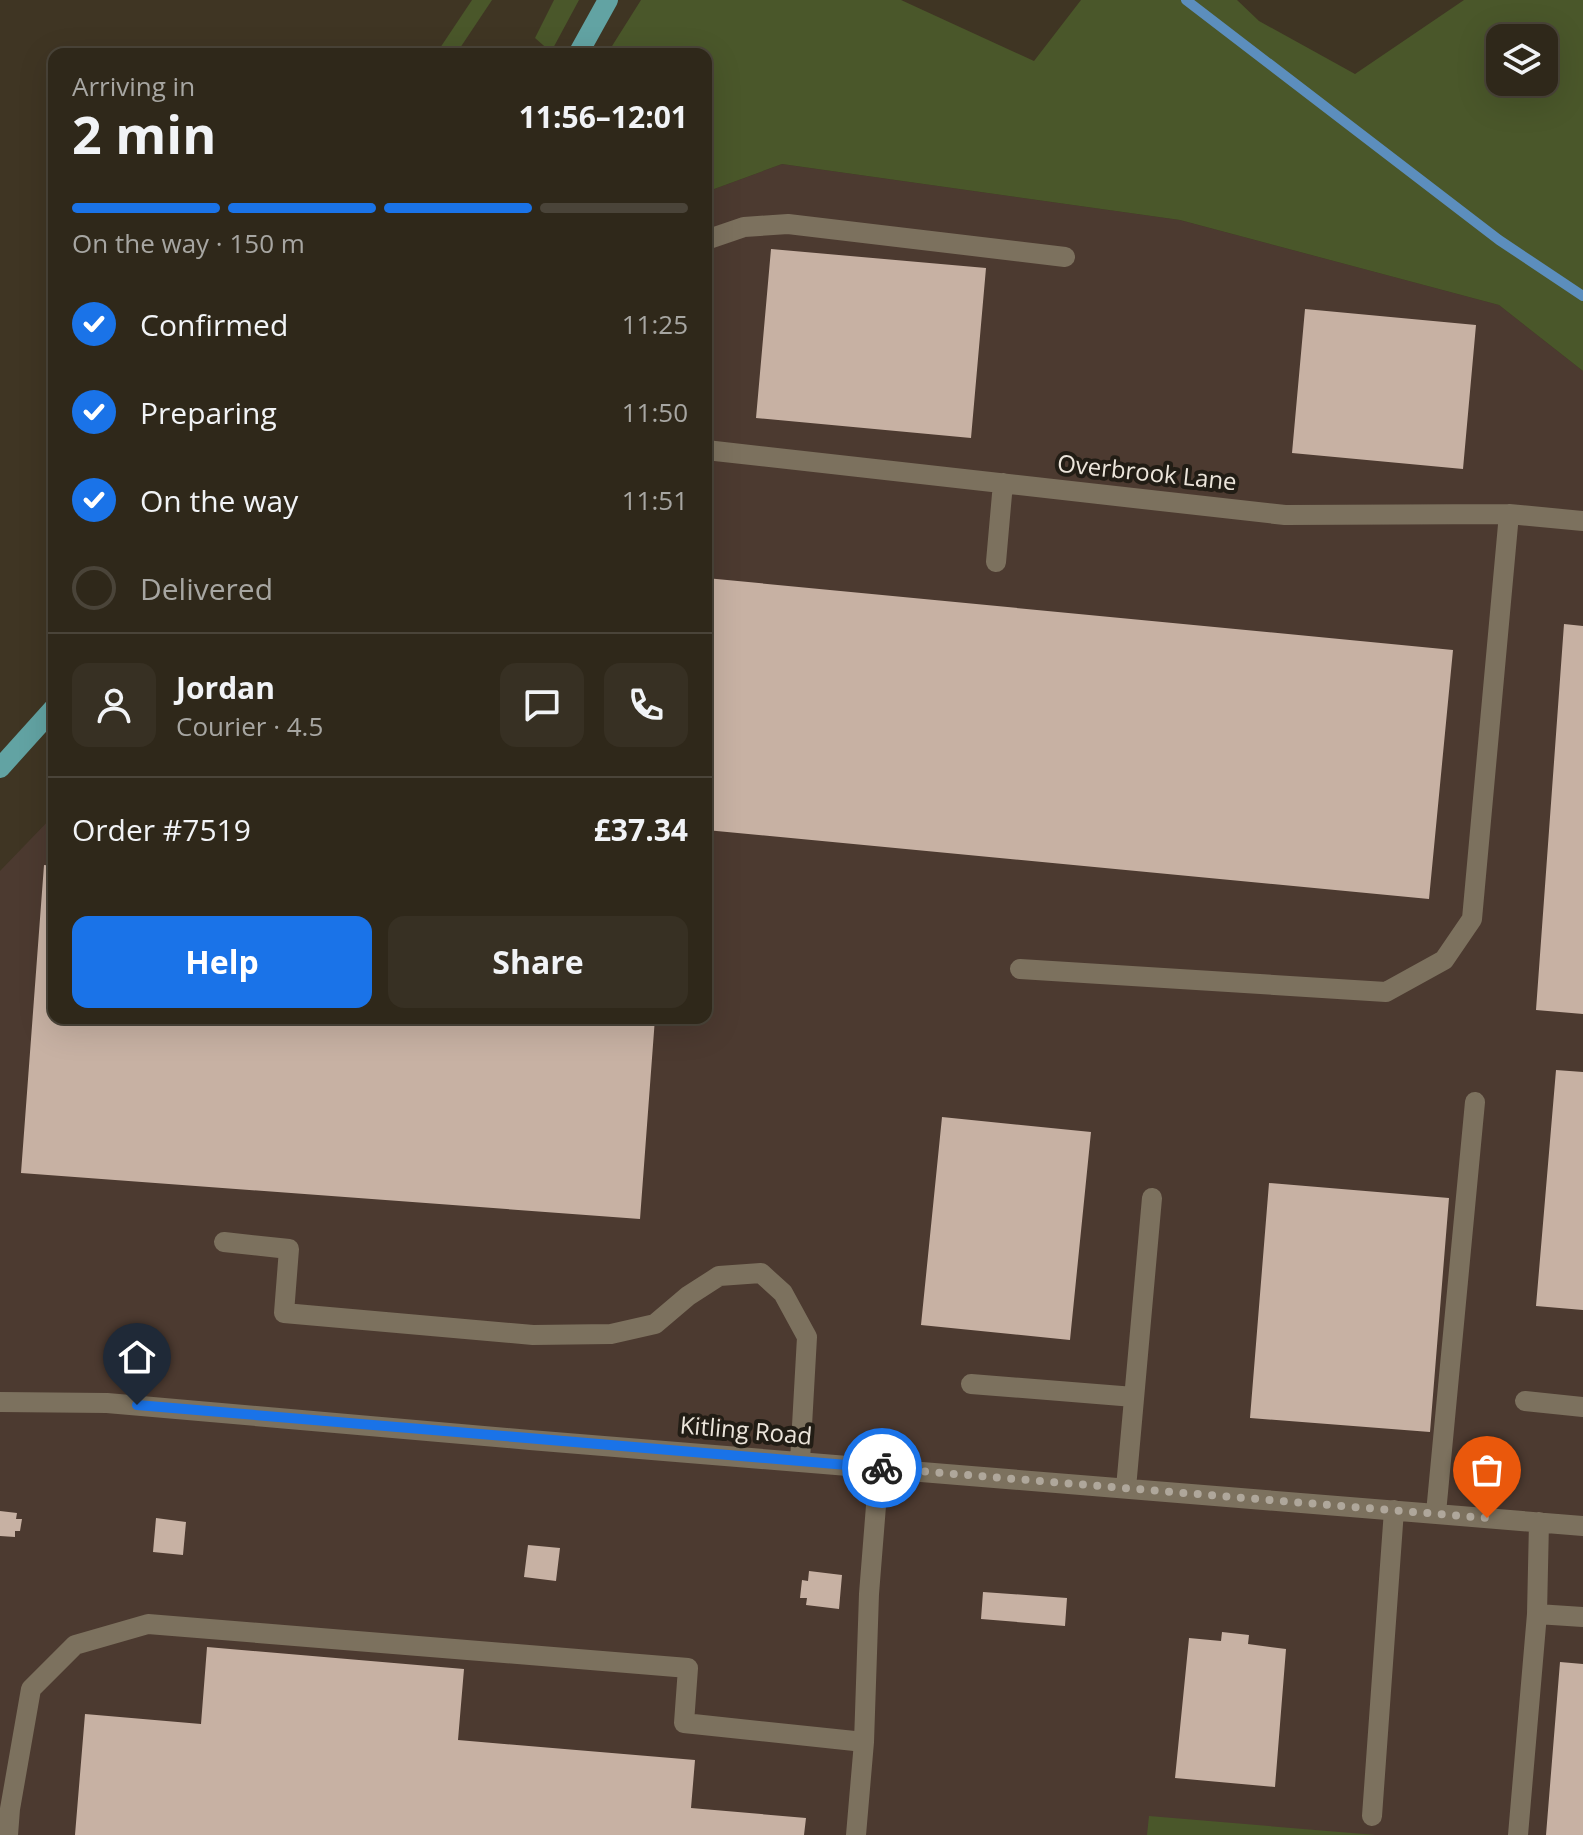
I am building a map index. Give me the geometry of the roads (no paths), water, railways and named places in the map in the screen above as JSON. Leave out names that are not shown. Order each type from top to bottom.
[{"type":"main road","points":[[581,48],[608,0]]},
{"type":"main road","points":[[0,768],[48,715]]},
{"type":"street","points":[[712,238],[744,227],[788,224],[1065,257]]},
{"type":"street","name":"Overbrook Lane","points":[[712,451],[1285,515],[1509,514],[1583,521]]},
{"type":"street","points":[[996,562],[1003,483]]},
{"type":"street","points":[[1020,969],[1386,992],[1444,960],[1472,919],[1509,514]]},
{"type":"street","points":[[1436,1513],[1475,1102]]},
{"type":"street","points":[[1126,1488],[1152,1198]]},
{"type":"street","points":[[224,1242],[289,1249],[284,1313],[533,1335],[611,1334],[655,1324],[688,1296],[719,1276],[761,1273],[783,1293],[807,1337],[800,1461]]},
{"type":"street","points":[[971,1384],[1134,1397]]},
{"type":"street","points":[[1525,1401],[1583,1407]]},
{"type":"street","name":"Kitling Road","points":[[0,1402],[107,1403],[1583,1526]]},
{"type":"street","points":[[856,1835],[879,1468]]},
{"type":"street","points":[[1372,1816],[1394,1510]]},
{"type":"street","points":[[1518,1835],[1537,1614],[1539,1522]]},
{"type":"street","points":[[1537,1614],[1583,1617]]},
{"type":"street","points":[[8,1835],[31,1689],[75,1645],[148,1624],[688,1668],[684,1723],[864,1742]]},
{"type":"waterway","points":[[1186,0],[1499,240],[1583,296]]}]
